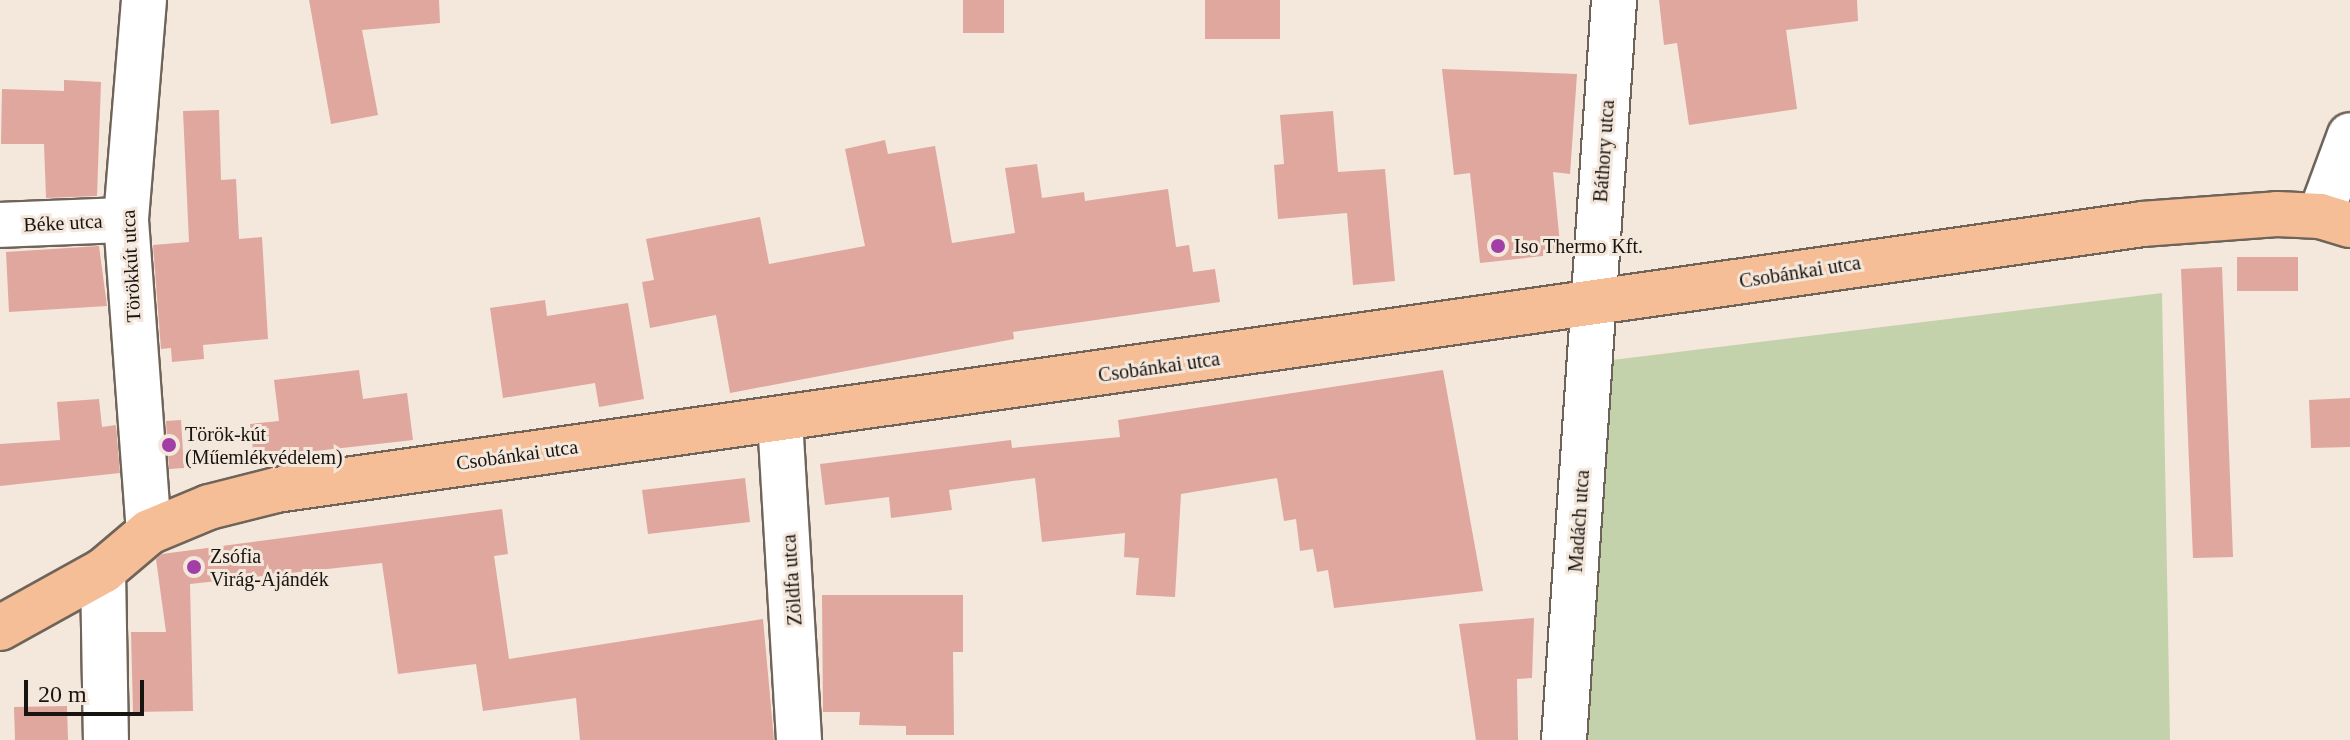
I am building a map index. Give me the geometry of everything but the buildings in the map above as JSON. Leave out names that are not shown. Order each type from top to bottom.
[{"type":"main road","name":"Csobánkai utca","points":[[0,628],[103,571],[149,532],[209,507],[276,490],[2142,224],[2229,214],[2335,220]]},
{"type":"street","name":"Törökkút utca","points":[[144,0],[126,220],[149,532]]},
{"type":"street","name":"Báthory utca","points":[[1594,303],[1614,0]]},
{"type":"street","points":[[2335,220],[2350,135]]},
{"type":"street","name":"Béke utca","points":[[0,225],[126,220]]},
{"type":"street","name":"Madách utca","points":[[1564,740],[1594,303]]},
{"type":"street","name":"Zöldfa utca","points":[[780,420],[799,740]]},
{"type":"street","points":[[103,571],[106,740]]},
{"type":"green space","points":[[2162,293],[2170,740],[1579,740],[1604,361]]},
{"type":"place","name":"Iso Thermo Kft.","points":[[1498,246]]},
{"type":"place","name":"Török-kút (Műemlékvédelem)","points":[[169,445]]},
{"type":"place","name":"Zsófia Virág-Ajándék","points":[[194,567]]}]
